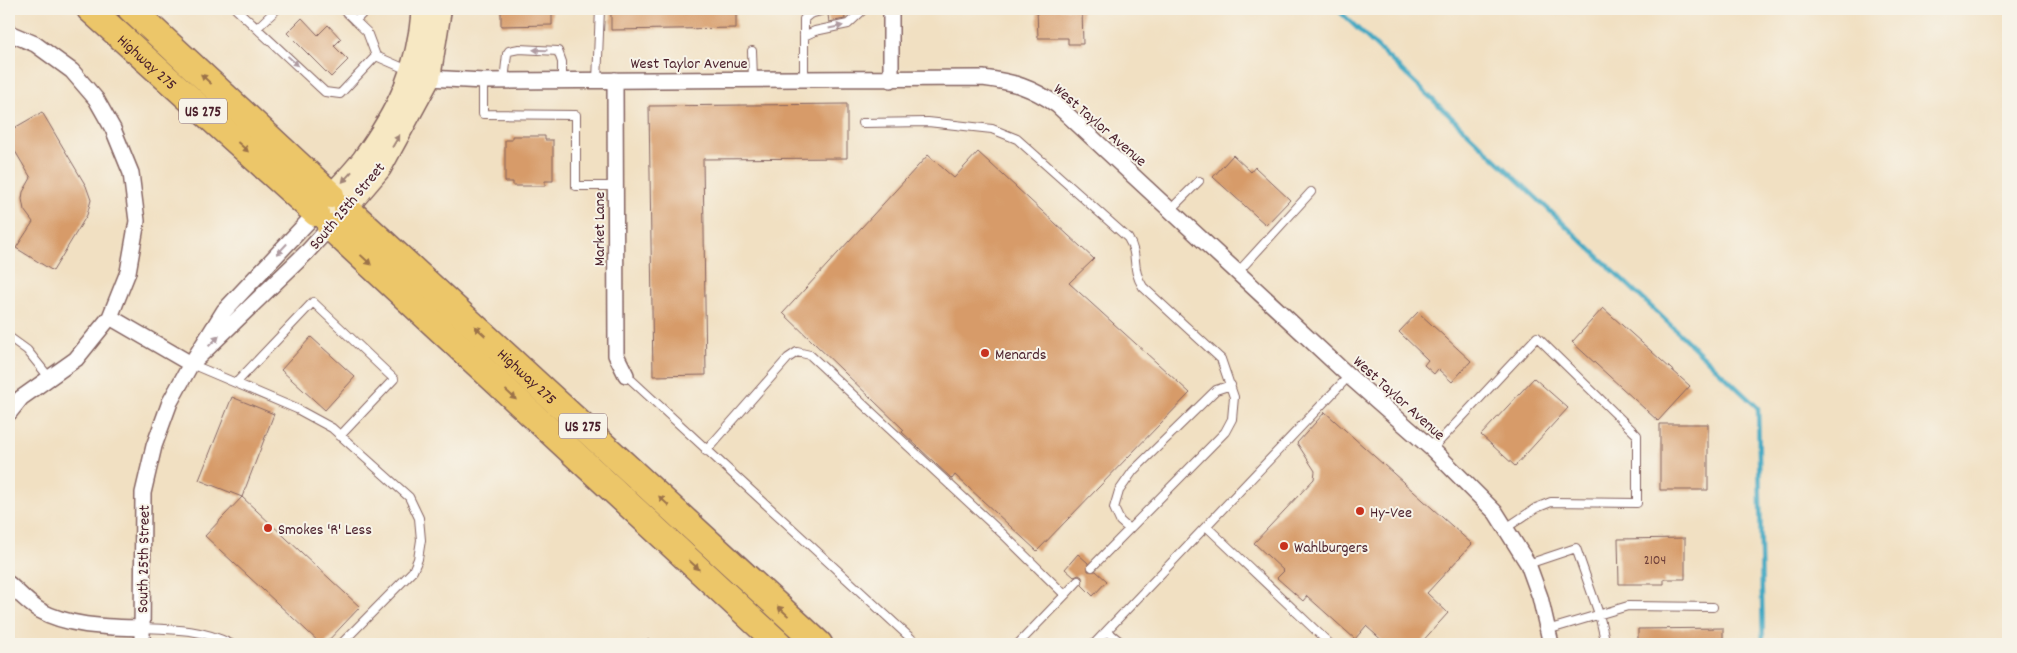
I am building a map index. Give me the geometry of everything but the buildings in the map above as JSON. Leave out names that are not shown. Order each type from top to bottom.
[{"type":"highway","name":"Highway 275","points":[[90,9],[331,211],[819,644]]},
{"type":"highway","name":"Highway 275","points":[[132,9],[331,211],[779,644]]},
{"type":"main road","name":"South 25th Street","points":[[421,75],[420,40],[423,9]]},
{"type":"main road","name":"South 25th Street","points":[[331,211],[402,98],[421,75],[440,9]]},
{"type":"street","points":[[891,9],[891,80]]},
{"type":"street","points":[[9,33],[35,44],[72,71],[96,99],[113,129],[131,173],[137,221],[128,272],[110,318],[76,359],[48,376],[20,398],[9,413]]},
{"type":"street","name":"West Taylor Avenue","points":[[421,75],[483,82],[983,78],[1012,82],[1036,90],[1057,104],[1239,271],[1349,376],[1432,449],[1496,513],[1528,564],[1540,597],[1549,637]]},
{"type":"street","name":"Market Lane","points":[[615,80],[616,355],[626,375]]},
{"type":"street","name":"South 25th Street","points":[[142,644],[143,493],[154,446],[170,402],[191,364],[224,312],[331,211]]},
{"type":"street","points":[[110,318],[191,364]]},
{"type":"street","points":[[9,584],[38,609],[69,621],[112,627],[142,628]]},
{"type":"lane","points":[[236,9],[325,92],[340,94],[376,56]]},
{"type":"lane","points":[[257,28],[277,9]]},
{"type":"lane","points":[[343,9],[367,32],[376,56],[421,75]]},
{"type":"lane","points":[[355,21],[367,9]]},
{"type":"lane","points":[[597,80],[600,9]]},
{"type":"lane","points":[[804,79],[804,19],[810,14],[828,9]]},
{"type":"lane","points":[[804,36],[814,31],[848,24],[864,9]]},
{"type":"lane","points":[[504,82],[507,54],[519,49],[558,51],[562,62],[562,81]]},
{"type":"lane","points":[[752,52],[752,79]]},
{"type":"lane","points":[[483,82],[483,114],[576,115],[576,186],[615,186]]},
{"type":"lane","points":[[862,123],[928,122],[992,129],[1017,139],[1128,238],[1136,250],[1136,277],[1143,287],[1221,359],[1234,397],[1232,419],[1225,432],[1092,567]]},
{"type":"lane","points":[[1171,209],[1199,182]]},
{"type":"lane","points":[[1239,271],[1311,192]]},
{"type":"lane","points":[[236,383],[312,302],[394,379],[340,436]]},
{"type":"lane","points":[[9,337],[28,350],[48,376]]},
{"type":"lane","points":[[1432,449],[1537,337],[1637,435],[1637,503],[1551,502],[1536,508],[1506,528]]},
{"type":"lane","points":[[706,451],[788,358],[792,354],[804,352],[810,355],[858,399],[1065,595]]},
{"type":"lane","points":[[191,364],[297,409],[332,428],[409,497],[419,518],[421,540],[418,559],[413,571],[341,644]]},
{"type":"lane","points":[[626,375],[706,451],[917,644]]},
{"type":"lane","points":[[1094,644],[1349,376]]},
{"type":"lane","points":[[1129,529],[1120,521],[1114,508],[1122,484],[1196,408],[1216,390],[1231,385]]},
{"type":"lane","points":[[1207,527],[1330,644]]},
{"type":"lane","points":[[1528,564],[1576,548],[1599,614],[1606,644]]},
{"type":"lane","points":[[1018,644],[1078,581]]},
{"type":"lane","points":[[1549,637],[1599,614],[1628,606],[1713,607]]},
{"type":"lane","points":[[142,628],[188,630],[220,638],[232,644]]},
{"type":"lane","points":[[1107,630],[1122,644]]},
{"type":"waterway","points":[[1337,9],[1758,408],[1763,644]]},
{"type":"place","name":"Menards","points":[[985,353]]},
{"type":"place","name":"Hy-Vee","points":[[1360,511]]},
{"type":"place","name":"Smokes 'R' Less","points":[[268,528]]},
{"type":"place","name":"Wahlburgers","points":[[1284,546]]}]
